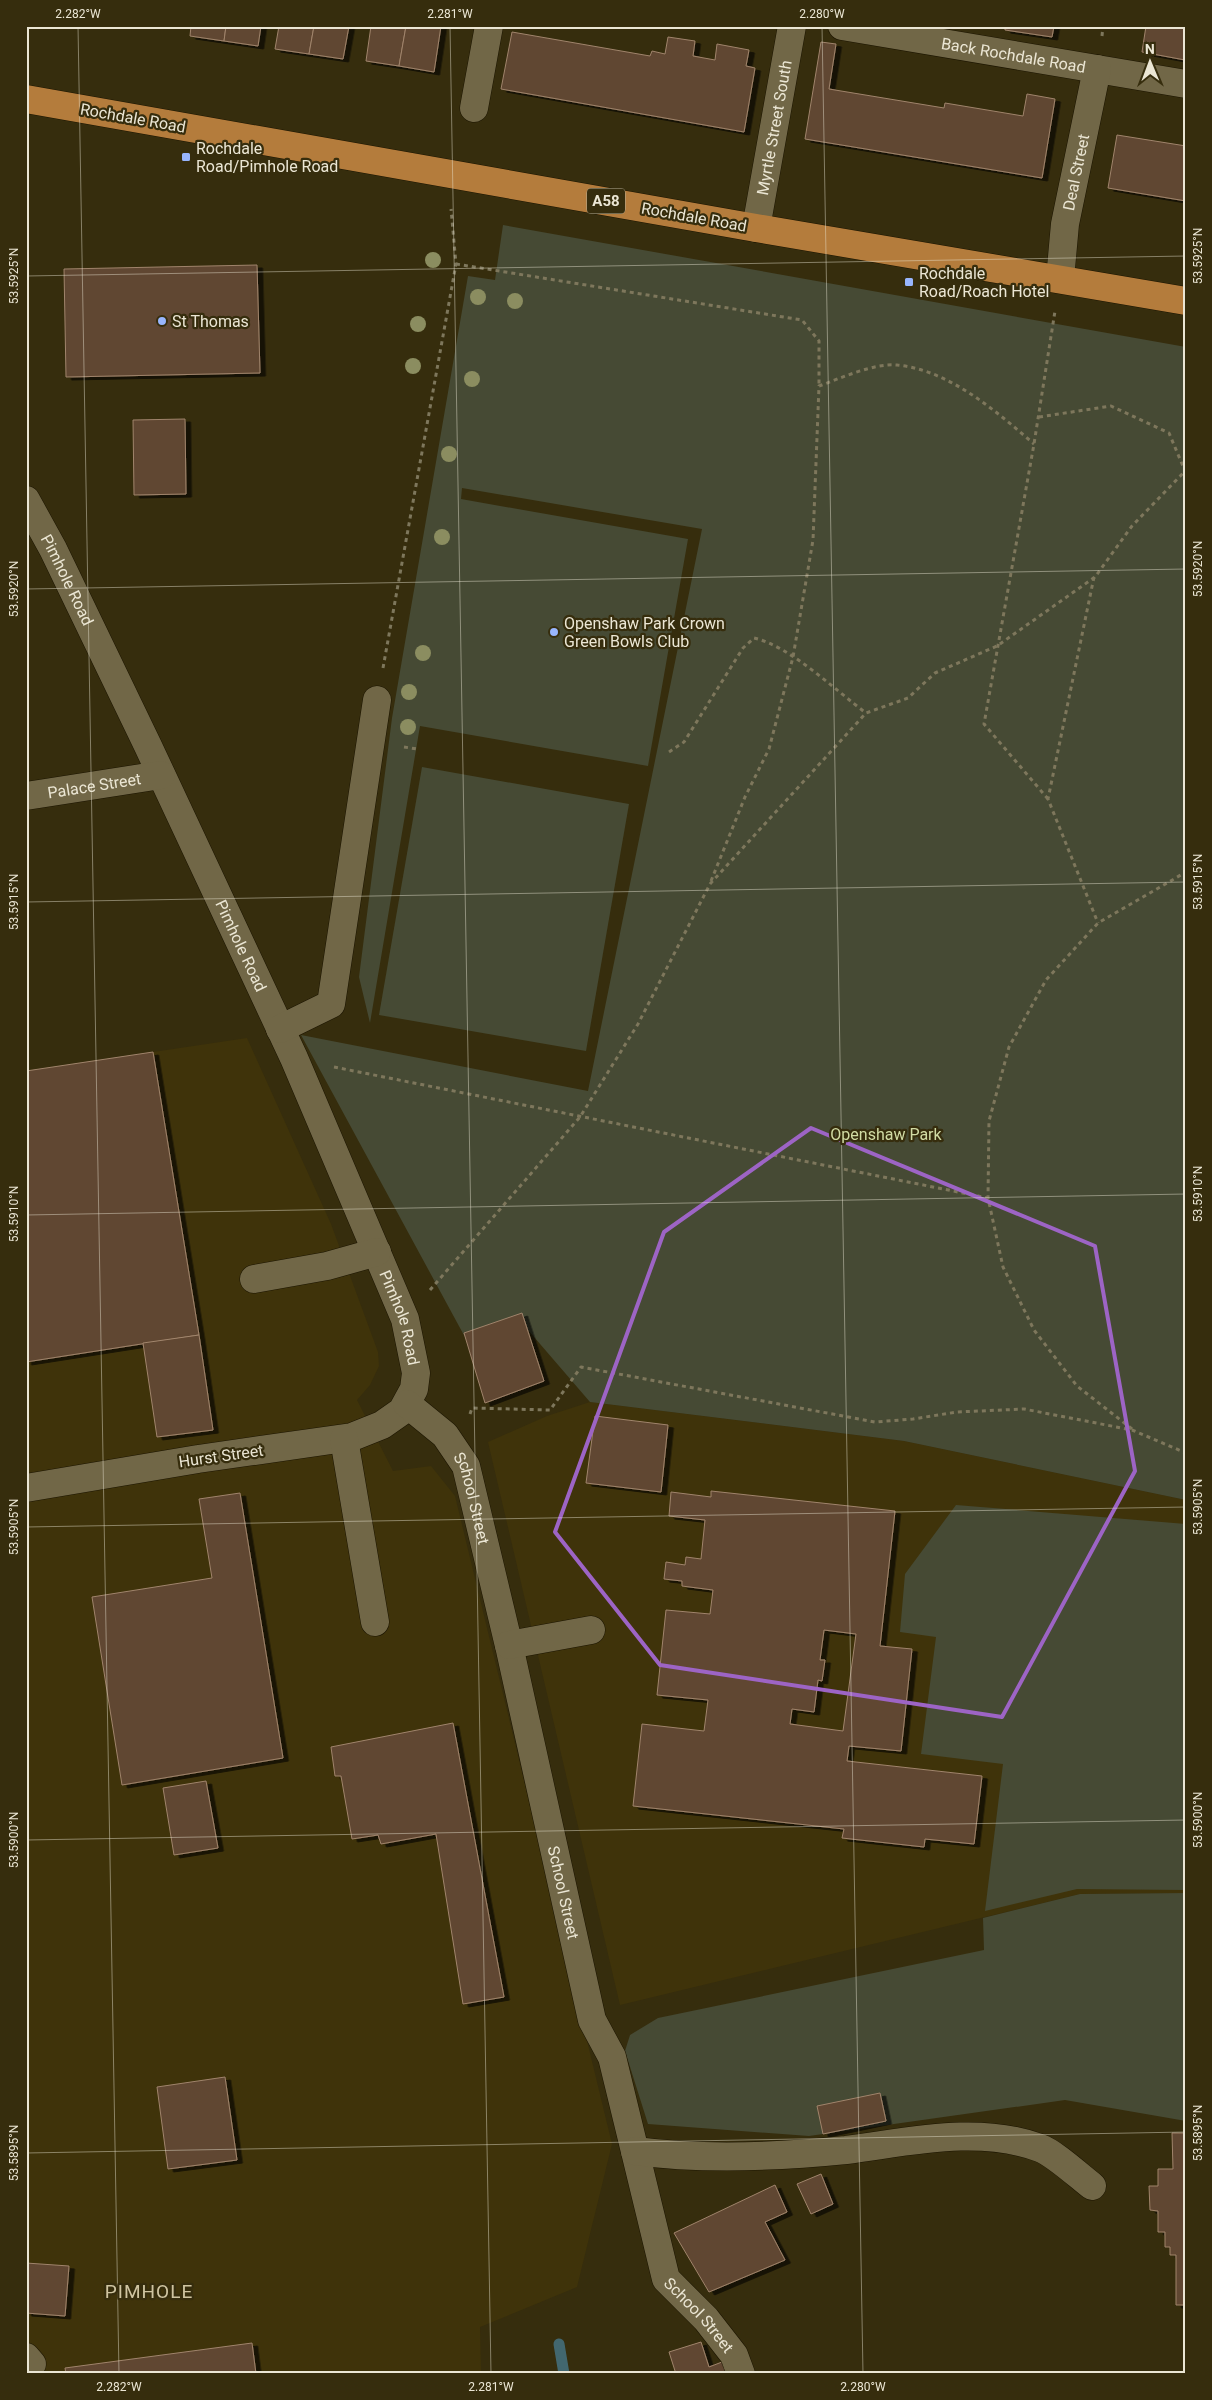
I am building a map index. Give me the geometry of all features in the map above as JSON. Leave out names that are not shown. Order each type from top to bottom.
[{"type":"highway","name":"Rochdale Road","points":[[26,99],[756,228],[1186,301]]},
{"type":"street","points":[[474,108],[489,26]]},
{"type":"street","name":"Myrtle Street South","points":[[756,228],[792,26]]},
{"type":"street","name":"Back Rochdale Road","points":[[842,26],[946,35],[1096,69],[1186,84]]},
{"type":"street","name":"Deal Street","points":[[1060,279],[1065,224],[1096,69]]},
{"type":"street","name":"Pimhole Road","points":[[26,500],[53,548],[294,1058],[377,1252],[405,1319],[416,1374],[414,1388],[407,1404]]},
{"type":"street","points":[[280,1029],[331,1004],[377,700]]},
{"type":"street","name":"Palace Street","points":[[26,796],[161,775]]},
{"type":"street","points":[[254,1279],[327,1266],[377,1252]]},
{"type":"street","name":"School Street","points":[[407,1404],[445,1436],[466,1466],[509,1645],[592,2020],[612,2058],[666,2279],[706,2319],[734,2355],[740,2374]]},
{"type":"street","name":"Hurst Street","points":[[26,1488],[198,1459],[344,1438],[389,1421],[407,1404]]},
{"type":"street","points":[[344,1438],[375,1622]]},
{"type":"street","points":[[509,1645],[591,1630]]},
{"type":"street","points":[[635,2151],[725,2157],[775,2155],[844,2150],[966,2136],[1004,2139],[1042,2148],[1092,2186]]},
{"type":"path","points":[[377,700],[456,264],[450,214]]},
{"type":"path","points":[[405,1319],[580,1117],[638,1024],[710,884],[745,797],[769,749],[793,657],[813,540],[819,341],[802,320],[456,264]]},
{"type":"path","points":[[1060,279],[1039,417],[984,724],[1048,799],[1098,923]]},
{"type":"path","points":[[819,386],[864,370],[895,365],[929,372],[963,389],[1034,444]]},
{"type":"path","points":[[710,884],[866,713],[908,698],[935,673],[997,646],[1095,577],[1132,526],[1186,470],[1169,433],[1111,406],[1039,417]]},
{"type":"path","points":[[1048,799],[1095,577]]},
{"type":"path","points":[[669,752],[684,742],[743,648],[754,638],[769,641],[793,657],[866,713]]},
{"type":"path","points":[[1132,1430],[1078,1386],[1034,1330],[1003,1267],[988,1198],[989,1121],[1009,1047],[1046,980],[1098,923],[1186,872]]},
{"type":"path","points":[[294,1058],[988,1198]]},
{"type":"path","points":[[445,1436],[467,1425],[472,1408],[550,1410],[581,1368],[874,1422],[913,1419],[957,1412],[1024,1409],[1132,1430],[1186,1453]]},
{"type":"highlighted area","points":[[811,1128],[1095,1246],[1135,1471],[1002,1717],[660,1665],[555,1532],[664,1232]]},
{"type":"shaded area","points":[[247,1038],[331,1224],[378,1352],[379,1366],[370,1385],[357,1400],[393,1471],[431,1466],[455,1496],[612,2144],[577,2287],[480,2327],[481,2374],[26,2374],[26,1071]]},
{"type":"shaded area","points":[[590,1402],[904,1441],[1186,1500],[1186,1893],[1080,1894],[620,2005],[488,1442],[547,1416]]},
{"type":"green space","name":"Openshaw Park","points":[[503,225],[1186,347],[1186,1500],[904,1441],[590,1402],[528,1330],[505,1323],[466,1339],[301,1035],[588,1091],[702,529],[462,488],[461,499],[688,539],[648,766],[420,726],[370,1023],[359,977],[392,718],[468,276],[495,280]]},
{"type":"green space","points":[[422,767],[629,804],[586,1051],[379,1015]]},
{"type":"green space","points":[[956,1505],[1186,1524],[1186,1890],[1077,1889],[985,1911],[1003,1764],[921,1754],[936,1637],[900,1632],[905,1574]]},
{"type":"green space","points":[[1186,1893],[1186,2121],[1065,2100],[809,2136],[648,2124],[625,2051],[630,2035],[658,2018],[984,1950],[983,1918],[1080,1894]]},
{"type":"building","points":[[191,26],[226,26],[224,41],[190,36]]},
{"type":"building","points":[[226,26],[261,26],[258,46],[224,41]]},
{"type":"building","points":[[279,26],[314,26],[309,54],[275,49]]},
{"type":"building","points":[[314,26],[349,26],[343,59],[309,54]]},
{"type":"building","points":[[371,26],[406,26],[399,66],[366,61]]},
{"type":"building","points":[[406,26],[441,26],[434,72],[399,66]]},
{"type":"building","points":[[1005,26],[1054,26],[1052,37],[1005,30]]},
{"type":"building","points":[[1146,26],[1186,26],[1185,60],[1142,52]]},
{"type":"building","points":[[512,32],[650,56],[652,51],[665,54],[668,37],[695,41],[693,56],[715,60],[717,44],[749,50],[746,66],[755,68],[744,132],[501,89]]},
{"type":"building","points":[[821,42],[836,44],[829,89],[944,108],[945,103],[1023,116],[1027,94],[1055,99],[1042,178],[805,139]]},
{"type":"building","points":[[1117,135],[1186,146],[1186,201],[1108,188]]},
{"type":"building","name":"St Thomas","points":[[257,265],[260,373],[66,377],[64,269]]},
{"type":"building","points":[[185,419],[186,494],[134,495],[133,420]]},
{"type":"building","points":[[153,1052],[199,1335],[26,1362],[26,1071]]},
{"type":"building","points":[[522,1313],[544,1381],[485,1403],[464,1333]]},
{"type":"building","points":[[199,1335],[213,1430],[157,1437],[143,1343]]},
{"type":"building","points":[[595,1416],[668,1425],[661,1492],[586,1483]]},
{"type":"building","points":[[711,1491],[895,1511],[880,1646],[912,1649],[901,1751],[849,1746],[847,1761],[982,1776],[974,1844],[925,1839],[924,1847],[842,1838],[844,1829],[633,1806],[642,1724],[704,1731],[708,1700],[657,1695],[666,1610],[710,1614],[713,1590],[682,1586],[682,1581],[664,1579],[666,1562],[685,1565],[686,1557],[701,1559],[705,1520],[669,1516],[671,1492],[711,1497]],"holes":[[[824,1630],[856,1634],[843,1731],[790,1724],[792,1709],[814,1712],[818,1680],[822,1681],[825,1660],[820,1660]]]},
{"type":"building","points":[[240,1493],[283,1758],[122,1785],[92,1597],[212,1578],[199,1499]]},
{"type":"building","points":[[453,1723],[504,1997],[463,2004],[436,1834],[381,1844],[378,1835],[352,1839],[341,1776],[335,1776],[331,1747]]},
{"type":"building","points":[[206,1781],[218,1848],[174,1855],[163,1788]]},
{"type":"building","points":[[225,2077],[237,2160],[168,2169],[157,2087]]},
{"type":"building","points":[[880,2093],[886,2121],[823,2134],[817,2106]]},
{"type":"building","points":[[1172,2133],[1186,2133],[1186,2305],[1176,2305],[1176,2255],[1170,2255],[1170,2247],[1165,2247],[1165,2232],[1158,2232],[1158,2211],[1150,2210],[1149,2186],[1158,2186],[1158,2169],[1173,2169]]},
{"type":"building","points":[[821,2174],[833,2204],[811,2214],[797,2184]]},
{"type":"building","points":[[775,2185],[787,2212],[765,2222],[785,2260],[709,2292],[674,2233]]},
{"type":"building","points":[[26,2263],[69,2266],[65,2316],[26,2313]]},
{"type":"building","points":[[701,2342],[709,2367],[722,2362],[726,2374],[676,2374],[669,2352]]},
{"type":"building","points":[[252,2343],[256,2374],[66,2374],[65,2368]]},
{"type":"waterway","points":[[559,2344],[564,2374]]},
{"type":"place","name":"Rochdale Road/Pimhole Road","points":[[186,157]]},
{"type":"place","name":"Rochdale Road/Roach Hotel","points":[[909,282]]},
{"type":"place","name":"St Thomas","points":[[162,321]]},
{"type":"place","name":"Openshaw Park Crown Green Bowls Club","points":[[554,632]]},
{"type":"district","name":"PIMHOLE","points":[[149,2291]]}]
